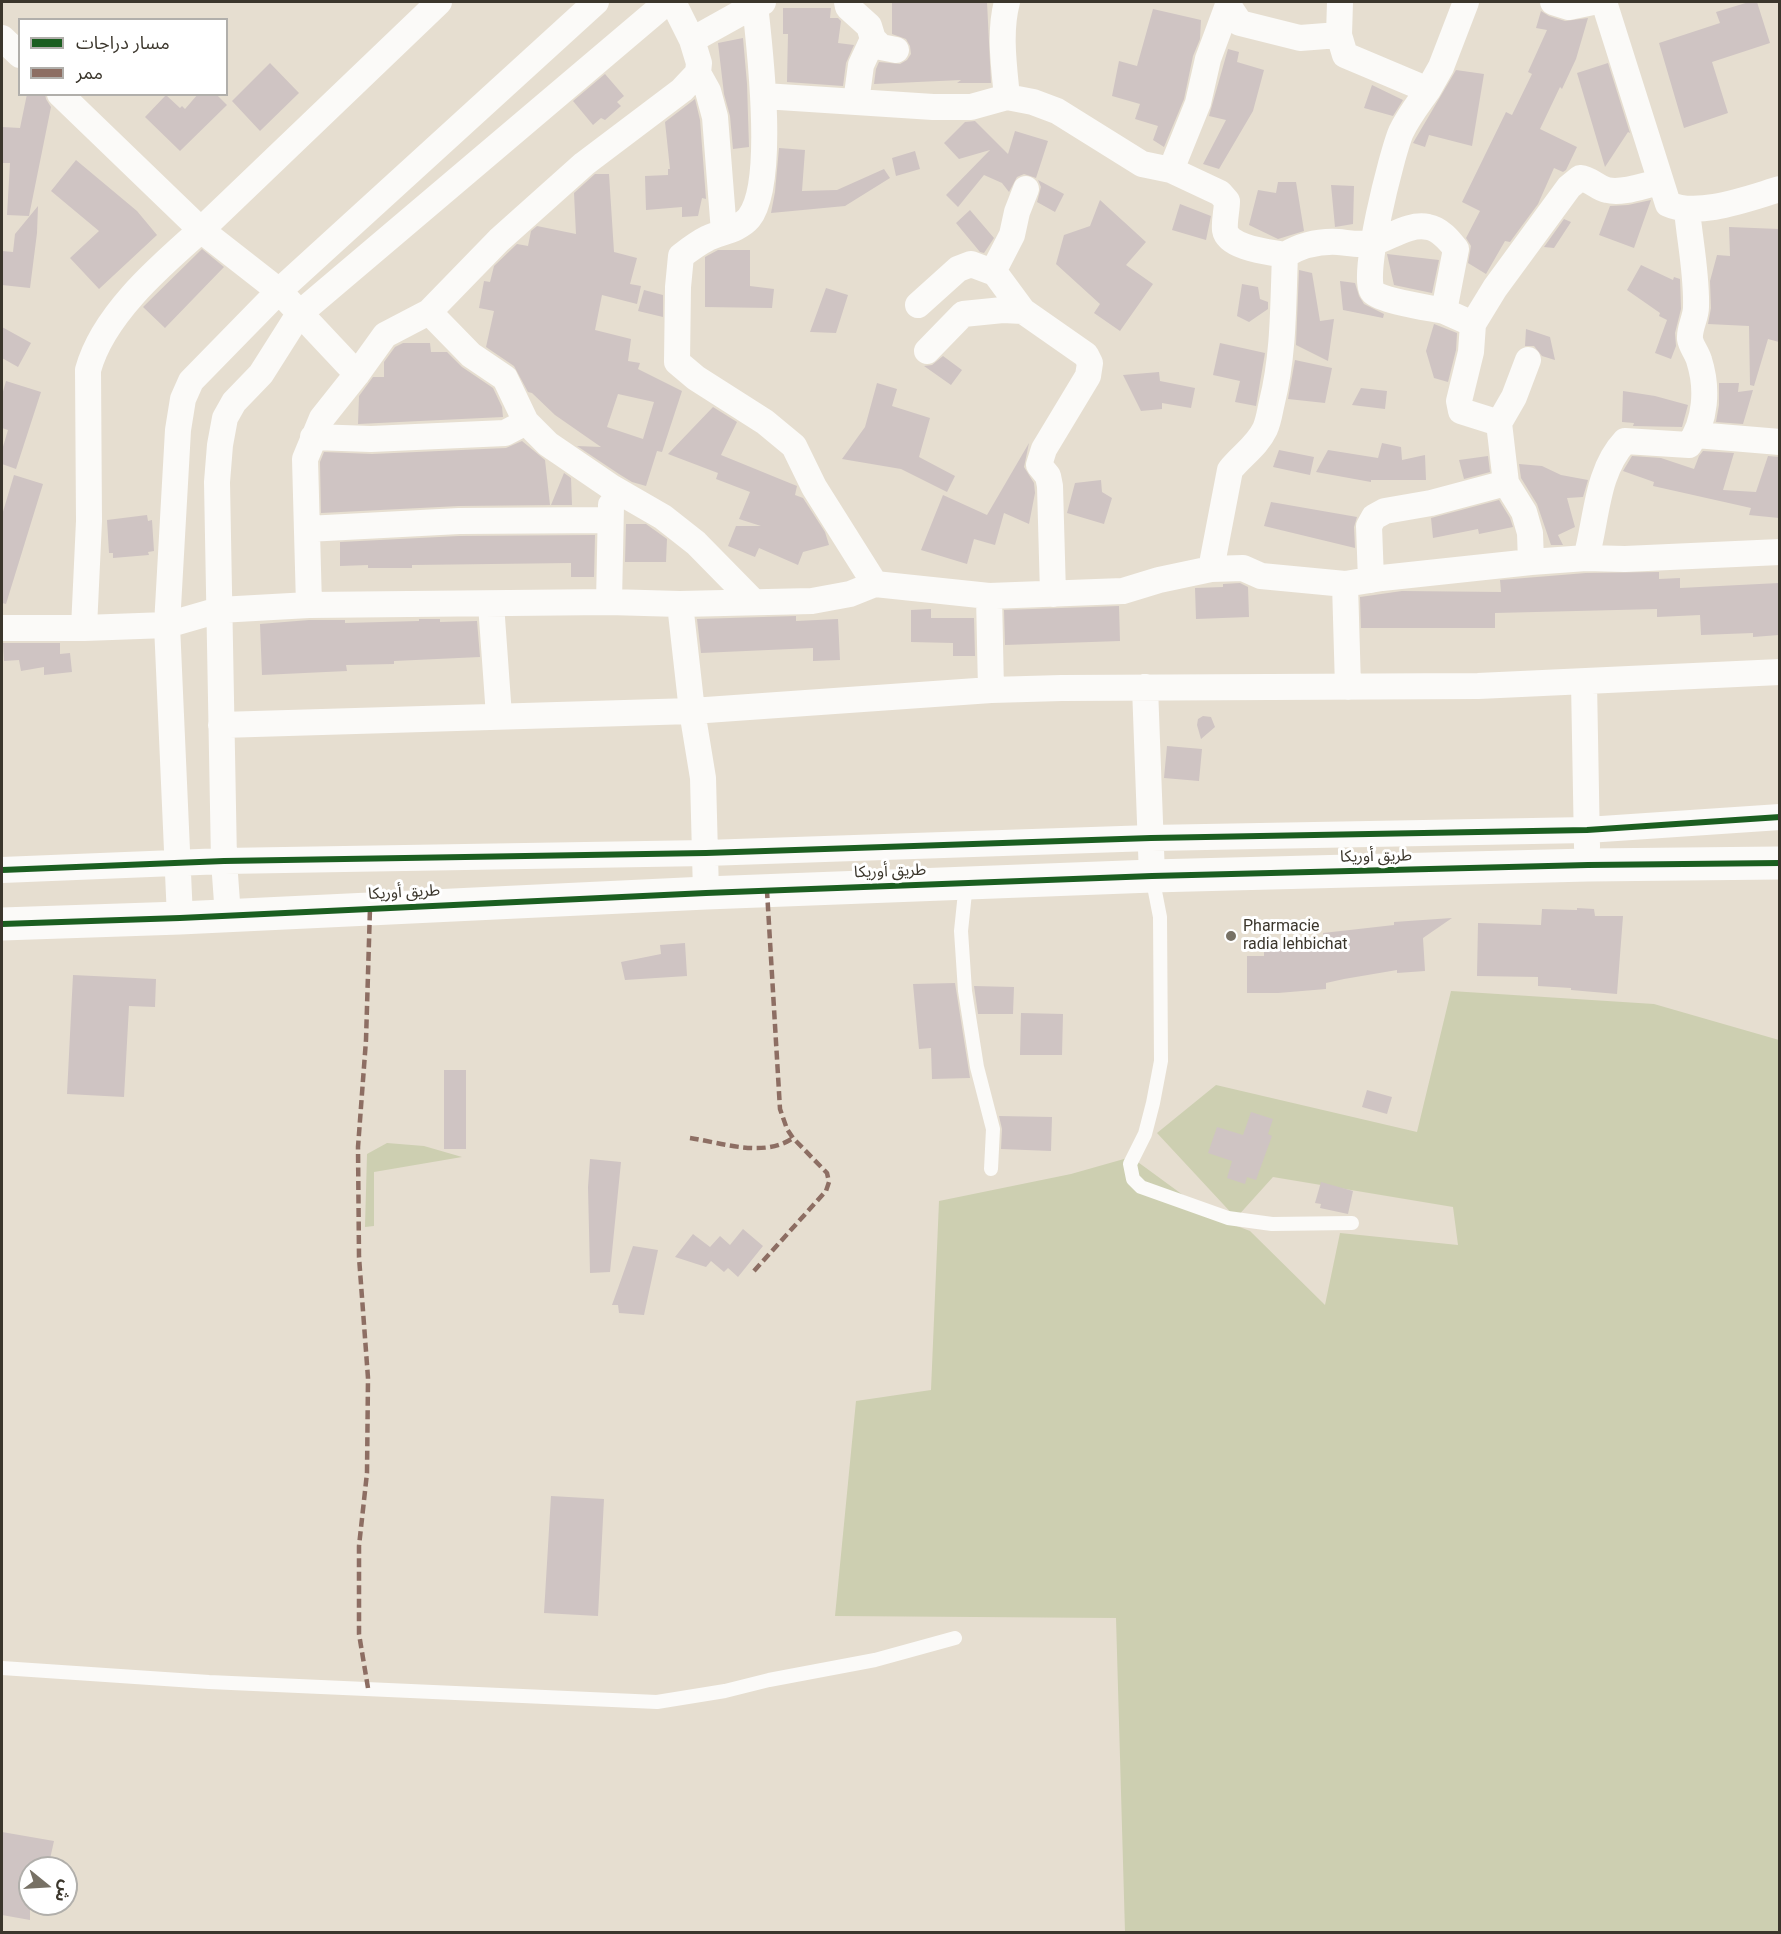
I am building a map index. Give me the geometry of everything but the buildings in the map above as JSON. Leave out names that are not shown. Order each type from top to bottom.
[{"type":"street","points":[[84,628],[89,521],[88,370],[93,350],[119,311],[169,258],[439,2]]},
{"type":"street","points":[[180,918],[167,625],[178,430],[183,399],[191,381],[279,291],[596,2]]},
{"type":"street","points":[[228,915],[224,861],[217,482],[225,418],[234,402],[261,374],[299,314],[667,2]]},
{"type":"street","points":[[673,2],[692,40],[699,63],[698,73],[708,91],[715,117],[724,232]]},
{"type":"street","points":[[847,2],[848,7],[885,44],[861,65],[856,102]]},
{"type":"street","points":[[1007,2],[1003,43],[1007,97]]},
{"type":"street","points":[[1340,2],[1339,35],[1345,55],[1428,90]]},
{"type":"street","points":[[1466,2],[1441,67],[1402,130],[1394,151],[1374,242],[1369,283],[1373,292],[1383,298],[1444,311],[1473,324]]},
{"type":"street","points":[[1553,2],[1569,7],[1593,2]]},
{"type":"street","points":[[1604,2],[1668,204],[1687,210],[1734,202],[1779,189]]},
{"type":"street","points":[[692,40],[759,3],[764,96],[760,193],[749,218],[737,227],[708,238],[681,256],[678,287],[677,362],[696,378],[765,422],[794,446],[814,487],[875,584]]},
{"type":"street","points":[[1172,170],[1198,103],[1208,59],[1229,3]]},
{"type":"street","points":[[1229,3],[1240,23],[1300,38],[1339,35]]},
{"type":"street","points":[[2,38],[18,53]]},
{"type":"street","points":[[309,605],[305,459],[322,418],[385,335],[429,312],[499,240],[584,164],[682,90],[698,73]]},
{"type":"street","points":[[62,96],[201,230],[279,291],[357,374]]},
{"type":"street","points":[[764,96],[933,107],[971,107],[1007,97],[1033,102],[1058,111],[1142,164],[1172,170],[1220,193],[1227,201],[1225,229],[1228,237],[1238,244],[1285,255],[1296,249],[1316,244],[1374,242],[1400,231],[1427,227],[1446,236],[1456,249],[1444,311]]},
{"type":"street","points":[[1499,423],[1461,411],[1459,401],[1471,352],[1473,324],[1495,288],[1569,187],[1580,178],[1587,178],[1603,190],[1613,191],[1660,182]]},
{"type":"street","points":[[996,273],[996,266],[1012,235],[1017,212],[1026,189]]},
{"type":"street","points":[[1586,558],[1597,501],[1610,462],[1624,441],[1689,445],[1696,435],[1704,404],[1704,381],[1690,336],[1696,310],[1687,210]]},
{"type":"street","points":[[1211,569],[1230,470],[1255,446],[1266,428],[1281,357],[1285,255]]},
{"type":"street","points":[[918,305],[958,269],[971,264],[996,273],[1023,311],[1086,355],[1090,363],[1088,376],[1039,459],[1039,465],[1048,476],[1050,486],[1053,594]]},
{"type":"street","points":[[927,351],[963,314],[986,310],[1023,311]]},
{"type":"street","points":[[429,312],[471,355],[505,378],[526,422],[548,444],[611,487],[663,517],[696,543],[753,601]]},
{"type":"street","points":[[1528,360],[1514,397],[1499,423],[1506,483],[1524,512],[1530,532],[1531,562]]},
{"type":"street","points":[[314,437],[371,440],[505,433],[526,422]]},
{"type":"street","points":[[1696,435],[1779,441]]},
{"type":"street","points":[[1371,580],[1369,526],[1374,517],[1385,511],[1431,503],[1506,483]]},
{"type":"street","points":[[609,603],[611,487]]},
{"type":"street","points":[[307,529],[459,521],[610,520]]},
{"type":"street","points":[[2,628],[167,625],[219,610],[309,605],[680,604],[812,601],[850,594],[875,584],[989,596],[1123,591],[1159,580],[1211,569],[1243,568],[1261,576],[1345,584],[1531,562],[1779,552]]},
{"type":"street","points":[[1345,584],[1348,687]]},
{"type":"street","points":[[989,596],[991,690]]},
{"type":"street","points":[[491,604],[499,716]]},
{"type":"street","points":[[680,604],[692,711],[703,778],[706,893]]},
{"type":"street","points":[[221,725],[692,711],[991,690],[1478,686],[1779,672]]},
{"type":"street","points":[[1584,682],[1588,865]]},
{"type":"street","points":[[1145,687],[1152,876]]},
{"type":"street","points":[[2,870],[224,861],[706,853],[1151,838],[1587,830],[1779,817]]},
{"type":"street","name":"طريق أوريكا","points":[[2,924],[1152,876],[1588,865],[1778,869]]},
{"type":"lane","points":[[1152,876],[1160,917],[1161,1060],[1153,1103],[1144,1134],[1130,1164],[1133,1179],[1141,1187],[1228,1218],[1272,1224],[1352,1223]]},
{"type":"lane","points":[[966,883],[962,931],[965,992],[977,1067],[993,1129],[991,1169]]},
{"type":"lane","points":[[2,1668],[209,1682],[657,1702],[725,1691],[769,1680],[874,1660],[955,1638]]},
{"type":"green space","points":[[1451,991],[1654,1004],[1779,1040],[1779,1932],[1125,1932],[1116,1618],[835,1616],[856,1401],[931,1390],[939,1201],[1071,1174],[1131,1157],[1213,1217],[1250,1231],[1325,1305],[1340,1233],[1458,1245],[1453,1207],[1273,1177],[1236,1218],[1157,1133],[1216,1085],[1417,1132]]},
{"type":"green space","points":[[387,1143],[424,1146],[462,1157],[374,1172],[374,1226],[365,1227],[367,1154]]},
{"type":"marked path","points":[[754,1271],[826,1191],[829,1182],[827,1173],[793,1138],[780,1109],[767,891]]},
{"type":"marked path","points":[[368,1688],[359,1634],[359,1546],[367,1473],[368,1378],[359,1257],[358,1147],[366,1040],[370,908]]},
{"type":"marked path","points":[[690,1138],[756,1148],[782,1144],[793,1138]]},
{"type":"cycle path","points":[[2,870],[224,861],[706,853],[1151,838],[1587,830],[1780,817]]},
{"type":"cycle path","points":[[2,924],[1152,876],[1588,865],[1780,863]]},
{"type":"place","name":"Pharmacie radia lehbichat","points":[[1231,936]]}]
